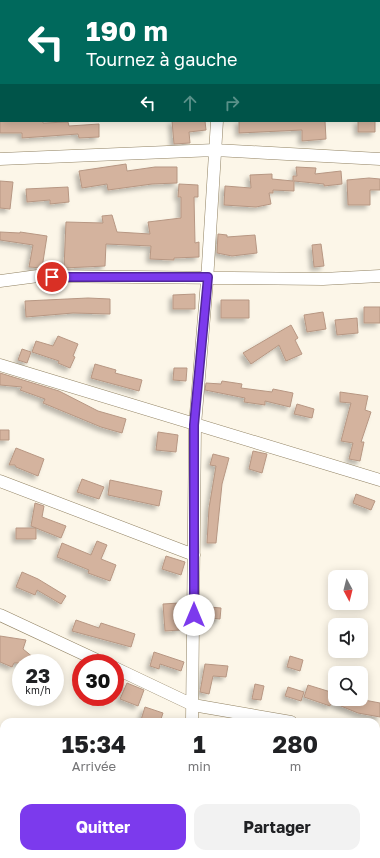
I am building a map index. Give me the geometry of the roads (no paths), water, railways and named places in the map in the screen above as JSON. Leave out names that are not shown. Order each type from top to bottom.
[{"type":"street","points":[[192,718],[194,425],[208,277],[216,122]]},
{"type":"street","points":[[0,159],[215,150],[380,159]]},
{"type":"street","points":[[0,282],[38,276],[323,279],[380,276]]},
{"type":"street","points":[[0,365],[194,425],[380,480]]},
{"type":"street","points":[[0,481],[194,555]]},
{"type":"street","points":[[0,615],[84,654]]},
{"type":"street","points":[[124,672],[193,705],[268,718]]}]
